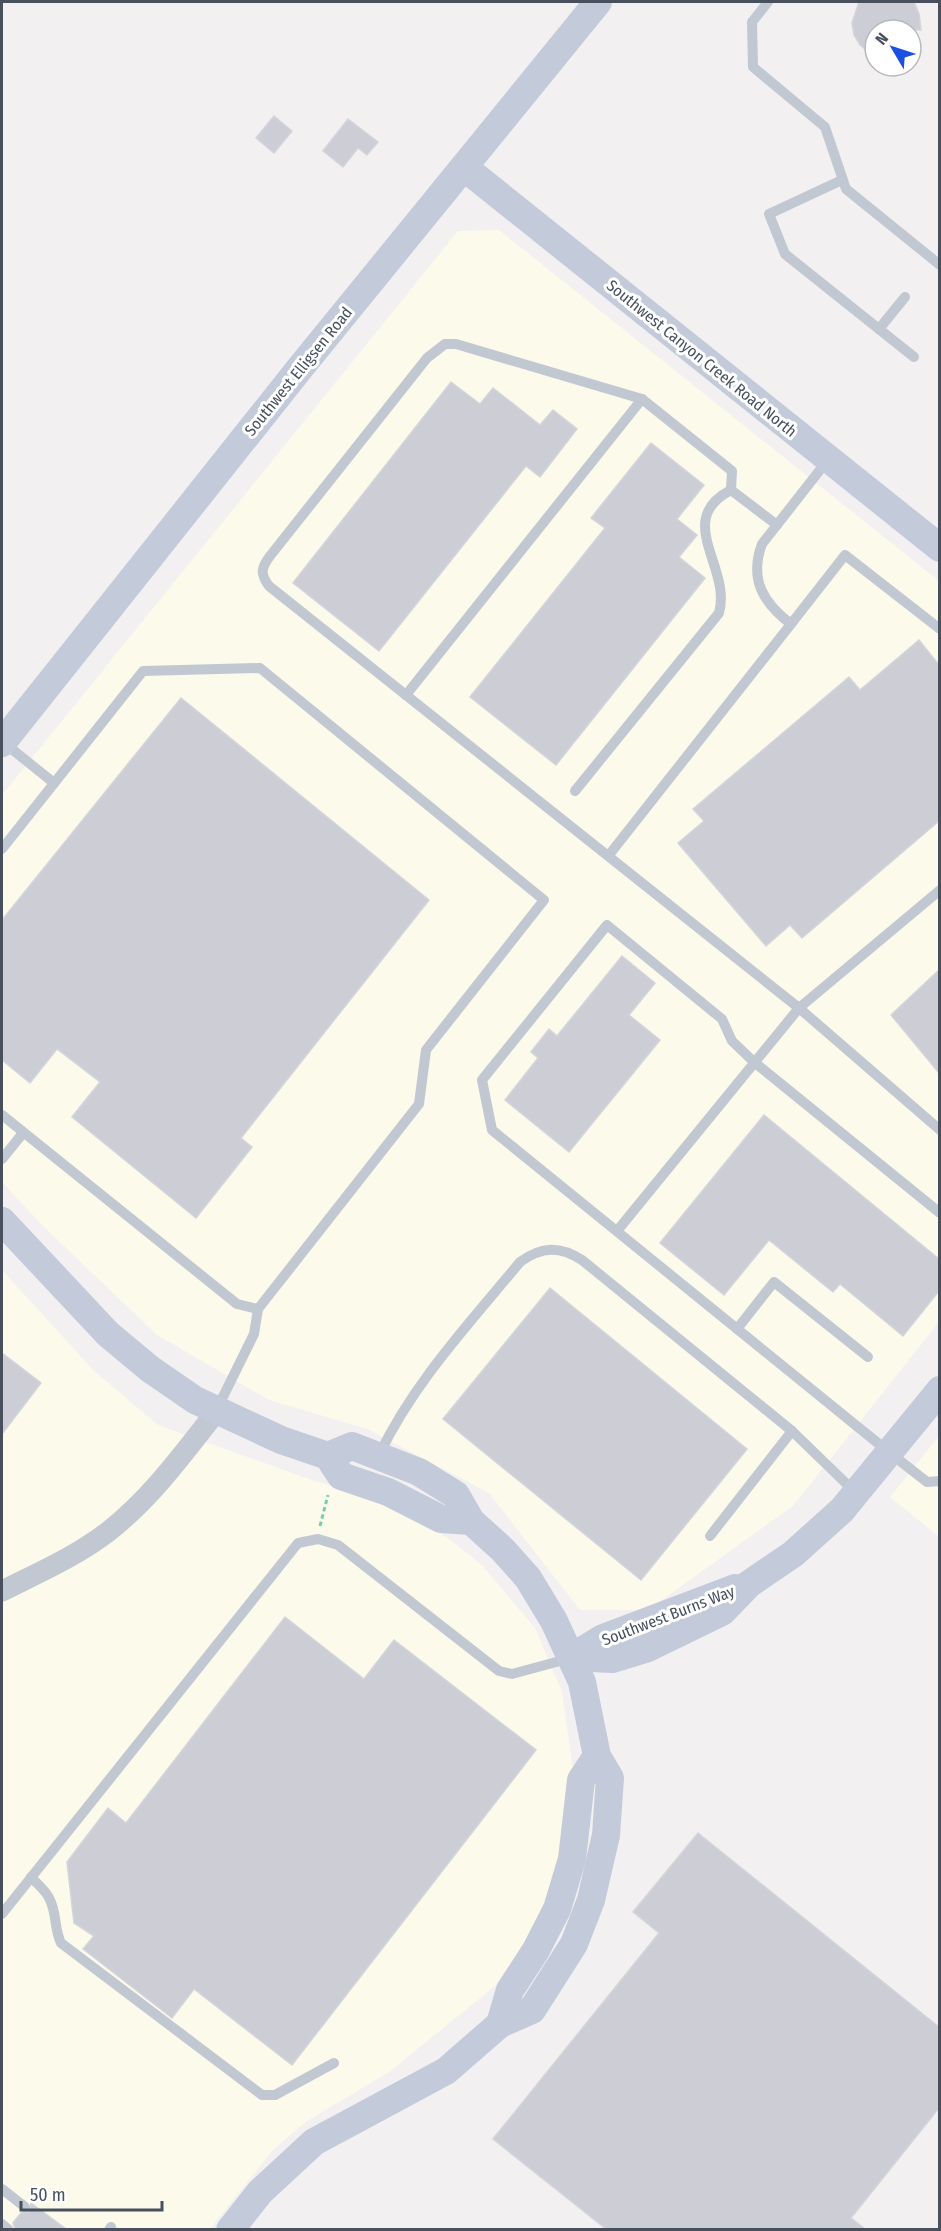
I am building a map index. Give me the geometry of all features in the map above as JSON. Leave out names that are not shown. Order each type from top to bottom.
[{"type":"street","name":"Southwest Elligsen Road","points":[[2,742],[300,368],[598,2]]},
{"type":"street","name":"Southwest Canyon Creek Road North","points":[[465,168],[939,548]]},
{"type":"street","points":[[2,1221],[108,1334],[150,1369],[216,1412],[281,1440],[328,1456],[341,1476],[388,1492],[441,1519],[471,1521]]},
{"type":"street","name":"Southwest Burns Way","points":[[573,1657],[612,1659],[648,1648],[722,1612],[749,1584],[793,1554],[825,1527],[857,1494],[939,1390]]},
{"type":"street","points":[[2,1591],[77,1552],[109,1531],[163,1479],[216,1412]]},
{"type":"street","points":[[230,2229],[260,2192],[314,2142],[446,2071],[500,2024],[532,2010],[549,1987],[574,1944],[591,1900],[603,1851],[609,1809],[610,1778],[597,1756],[588,1704],[573,1657],[528,1578],[503,1550],[471,1521],[456,1495],[419,1472],[351,1446],[328,1456]]},
{"type":"lane","points":[[768,2],[752,22],[753,67],[825,127],[846,189],[939,265]]},
{"type":"lane","points":[[842,180],[769,214],[785,254],[915,357]]},
{"type":"lane","points":[[879,329],[905,297]]},
{"type":"lane","points":[[731,490],[732,471],[642,399],[456,344],[445,344],[427,358],[262,568],[262,577],[269,586],[799,1008],[939,1130]]},
{"type":"lane","points":[[406,695],[642,399]]},
{"type":"lane","points":[[791,624],[773,610],[761,594],[757,580],[756,560],[762,544],[829,459]]},
{"type":"lane","points":[[731,490],[777,525]]},
{"type":"lane","points":[[575,791],[719,613],[723,600],[705,527],[706,511],[715,498],[731,490]]},
{"type":"lane","points":[[609,855],[845,555],[939,629]]},
{"type":"lane","points":[[2,849],[143,671],[260,668],[544,900],[426,1050],[419,1104],[258,1309],[254,1334],[216,1412]]},
{"type":"lane","points":[[2,742],[54,783]]},
{"type":"lane","points":[[617,1231],[799,1008],[939,891]]},
{"type":"lane","points":[[939,1213],[754,1062],[732,1041],[722,1019],[607,925],[482,1080],[492,1130],[890,1453],[927,1482],[939,1481]]},
{"type":"lane","points":[[2,1115],[237,1304],[258,1309]]},
{"type":"lane","points":[[2,1159],[23,1133]]},
{"type":"lane","points":[[379,1455],[416,1389],[520,1262],[544,1249],[569,1251],[792,1431],[857,1494]]},
{"type":"lane","points":[[736,1329],[774,1282],[868,1357]]},
{"type":"lane","points":[[710,1536],[792,1431]]},
{"type":"lane","points":[[2,1914],[298,1543],[318,1539],[338,1545],[499,1671],[512,1674],[573,1657]]},
{"type":"lane","points":[[31,1877],[50,1898],[56,1932],[61,1943],[262,2095],[275,2096],[334,2063]]},
{"type":"lane","points":[[2,2189],[25,2207]]},
{"type":"lane","points":[[2,2224],[8,2229]]},
{"type":"path","points":[[322,1512],[326,1497]]},
{"type":"shaded area","points":[[499,230],[939,581],[939,1322],[793,1506],[648,1610],[580,1610],[489,1493],[367,1429],[269,1400],[157,1335],[42,1225],[2,1182],[2,795],[458,231]]},
{"type":"shaded area","points":[[2,1270],[94,1371],[158,1425],[315,1481],[372,1496],[420,1519],[453,1542],[482,1565],[535,1628],[562,1692],[573,1769],[564,1860],[540,1917],[500,1982],[389,2072],[307,2121],[273,2150],[210,2229],[2,2229]]},
{"type":"shaded area","points":[[939,1436],[939,1537],[890,1497]]},
{"type":"building","points":[[859,2],[914,2],[920,18],[863,18],[863,47],[854,35],[852,23]]},
{"type":"building","points":[[274,116],[292,131],[274,153],[256,138]]},
{"type":"building","points":[[348,119],[378,142],[367,155],[358,148],[343,167],[323,151]]},
{"type":"building","points":[[451,382],[480,404],[493,388],[540,425],[553,410],[577,429],[540,477],[526,466],[379,651],[293,583]]},
{"type":"building","points":[[651,443],[704,485],[677,519],[697,535],[679,557],[705,578],[556,765],[470,697],[605,528],[591,518]]},
{"type":"building","points":[[919,640],[939,665],[939,821],[802,938],[790,925],[766,946],[678,843],[704,821],[693,809],[849,677],[860,690]]},
{"type":"building","points":[[181,698],[429,900],[241,1138],[252,1147],[196,1218],[72,1117],[100,1082],[57,1049],[30,1083],[2,1060],[2,920]]},
{"type":"building","points":[[622,956],[655,983],[629,1015],[660,1040],[569,1152],[505,1100],[538,1058],[531,1052],[549,1029],[557,1036]]},
{"type":"building","points":[[939,970],[939,1073],[891,1015]]},
{"type":"building","points":[[764,1115],[939,1259],[939,1291],[903,1336],[840,1284],[833,1292],[769,1240],[724,1295],[660,1243]]},
{"type":"building","points":[[550,1288],[747,1449],[641,1580],[443,1419]]},
{"type":"building","points":[[2,1353],[41,1383],[2,1434]]},
{"type":"building","points":[[285,1617],[364,1679],[394,1640],[536,1750],[292,2065],[194,1989],[172,2018],[83,1949],[94,1936],[74,1923],[67,1862],[108,1808],[126,1823]]},
{"type":"building","points":[[698,1833],[939,2027],[939,2108],[851,2218],[865,2229],[606,2229],[493,2139],[659,1933],[633,1912]]},
{"type":"building","points":[[31,2203],[66,2229],[15,2229],[13,2223],[21,2213],[30,2212]]}]
